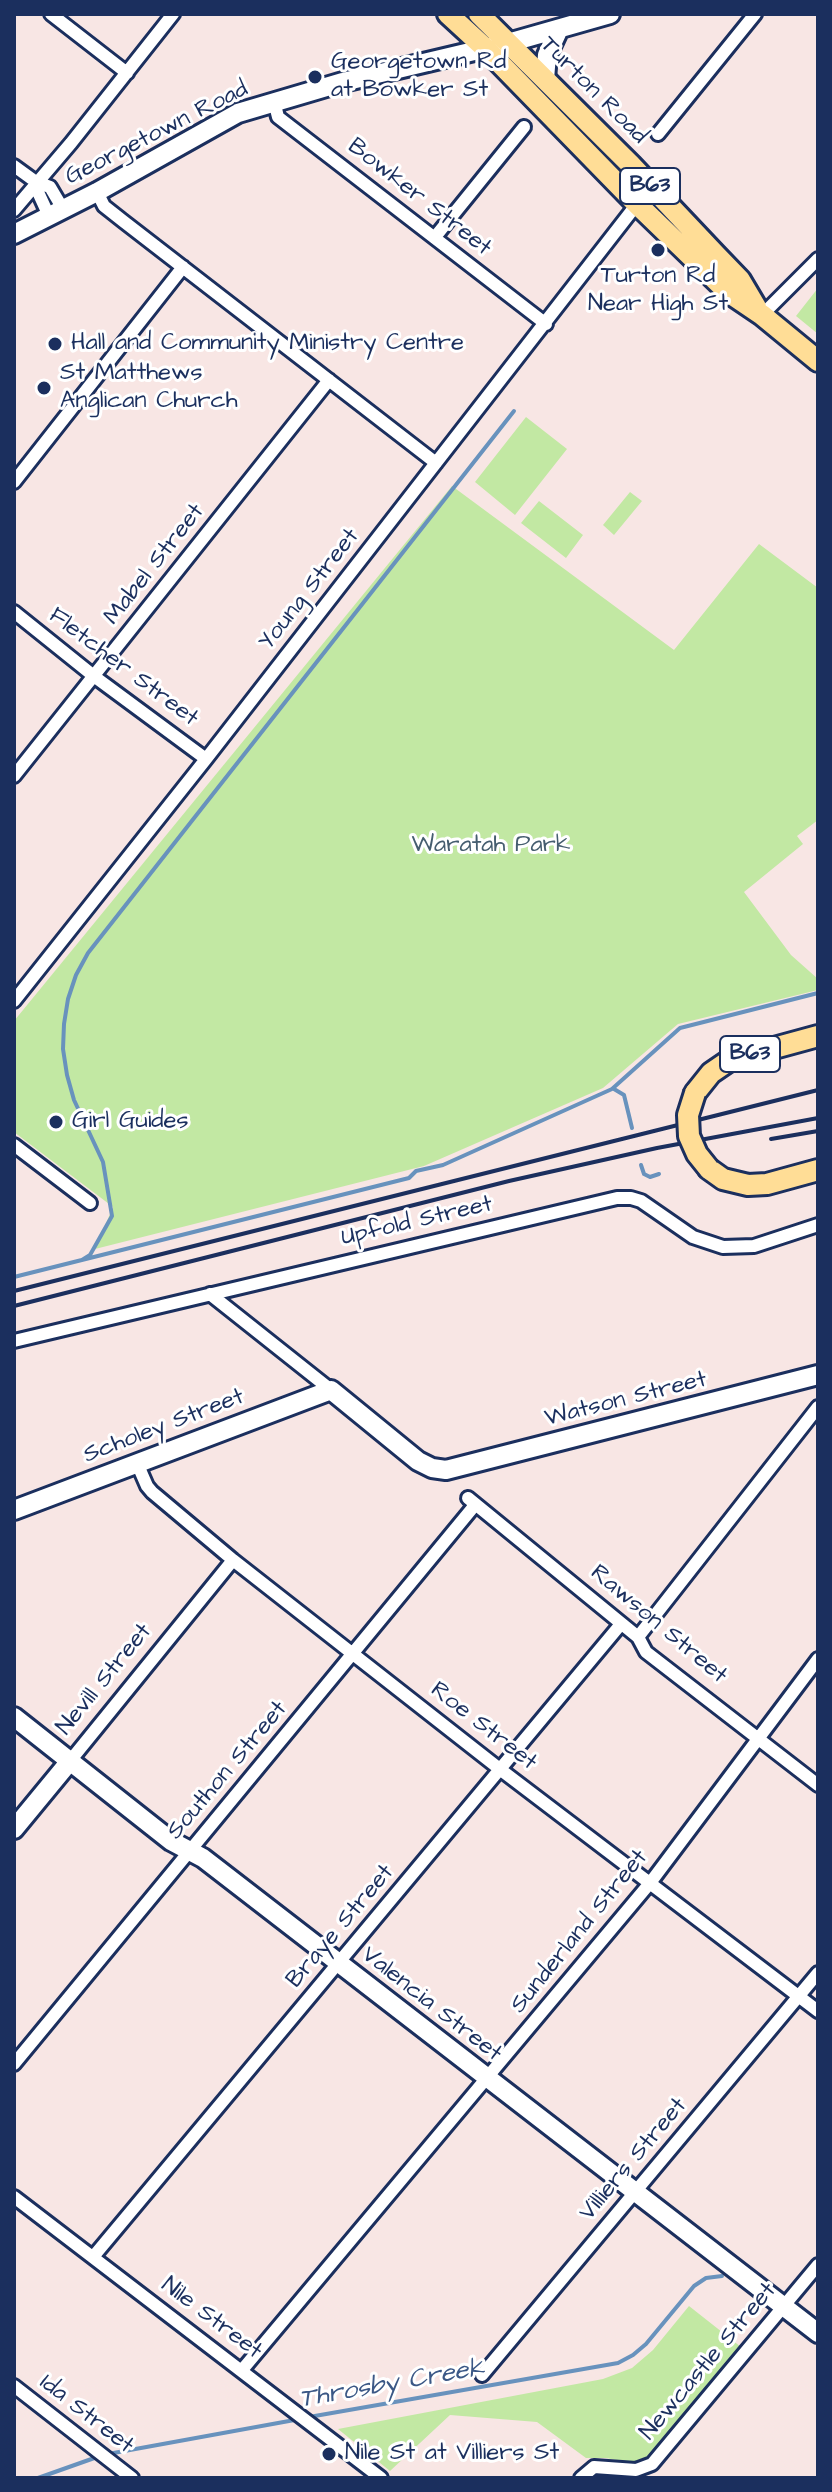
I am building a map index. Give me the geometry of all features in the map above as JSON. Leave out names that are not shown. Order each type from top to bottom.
[{"type":"main road","name":"Turton Road","points":[[448,14],[728,292],[762,315],[818,361]]},
{"type":"main road","name":"Turton Road","points":[[479,14],[631,165],[740,280],[762,315]]},
{"type":"main road","name":"B63","points":[[818,1036],[730,1060],[711,1073],[695,1093],[688,1115],[689,1136],[697,1154],[709,1169],[723,1179],[748,1185],[767,1184],[818,1170]]},
{"type":"street","points":[[51,14],[127,73]]},
{"type":"street","points":[[14,210],[173,14]]},
{"type":"street","name":"Georgetown Road","points":[[14,234],[97,192],[238,113],[343,82],[559,29],[582,18],[610,14]]},
{"type":"street","points":[[658,134],[755,14]]},
{"type":"street","points":[[545,79],[547,55],[559,29]]},
{"type":"street","name":"Bowker Street","points":[[274,101],[278,117],[546,324]]},
{"type":"street","points":[[435,237],[524,127]]},
{"type":"street","points":[[14,166],[36,182],[38,192],[56,212]]},
{"type":"street","points":[[97,192],[104,206],[436,463]]},
{"type":"street","name":"Young Street","points":[[14,1001],[637,204]]},
{"type":"street","points":[[762,315],[818,259]]},
{"type":"street","points":[[14,482],[183,267]]},
{"type":"street","name":"Mabel Street","points":[[14,776],[329,380]]},
{"type":"street","name":"Fletcher Street","points":[[14,612],[206,759]]},
{"type":"street","points":[[14,1145],[90,1203]]},
{"type":"street","name":"Upfold Street","points":[[14,1341],[624,1197],[647,1204],[693,1237],[723,1247],[754,1246],[818,1225]]},
{"type":"street","points":[[210,1294],[331,1390]]},
{"type":"street","name":"Watson Street","points":[[331,1390],[418,1461],[446,1470],[818,1375]]},
{"type":"street","name":"Scholey Street","points":[[14,1510],[331,1390]]},
{"type":"street","points":[[638,1637],[818,1407]]},
{"type":"street","name":"Roe Street","points":[[137,1463],[152,1492],[233,1560],[501,1770],[818,2011]]},
{"type":"street","name":"Rawson Street","points":[[472,1502],[638,1637],[646,1652],[818,1785]]},
{"type":"street","name":"Southon Street","points":[[14,2064],[353,1655],[472,1502]]},
{"type":"street","name":"Nevill Street","points":[[14,1829],[233,1560]]},
{"type":"street","name":"Braye Street","points":[[93,2257],[621,1624]]},
{"type":"street","name":"Sunderland Street","points":[[242,2370],[650,1883],[818,1659]]},
{"type":"street","name":"Valencia Street","points":[[14,1717],[171,1841],[203,1858],[818,2333]]},
{"type":"street","name":"Villiers Street","points":[[482,2375],[818,1973]]},
{"type":"street","name":"Nile Street","points":[[14,2197],[381,2478]]},
{"type":"street","name":"Newcastle Street","points":[[581,2478],[594,2467],[636,2470],[652,2464],[818,2265]]},
{"type":"street","name":"Ida Street","points":[[14,2386],[132,2478]]},
{"type":"green space","points":[[818,288],[818,334],[796,316]]},
{"type":"green space","points":[[526,417],[567,449],[515,515],[475,482]]},
{"type":"green space","name":"Waratah Park","points":[[452,486],[674,650],[759,544],[818,588],[818,820],[797,836],[803,844],[744,892],[791,955],[818,979],[818,990],[678,1024],[603,1088],[424,1166],[95,1249],[113,1207],[14,1132],[14,1021]]},
{"type":"green space","points":[[630,492],[642,501],[614,535],[603,525]]},
{"type":"green space","points":[[539,501],[583,535],[566,558],[521,523]]},
{"type":"green space","points":[[689,2306],[741,2347],[651,2455],[636,2464],[586,2458],[537,2422],[450,2415],[390,2471],[338,2429],[603,2379],[632,2368],[653,2350]]},
{"type":"waterway","points":[[82,1260],[90,1255],[112,1216],[103,1162],[74,1100],[63,1049],[68,999],[76,975],[88,953],[514,411]]},
{"type":"waterway","points":[[14,1277],[409,1178],[416,1171],[443,1165],[612,1089],[680,1028],[818,993]]},
{"type":"waterway","points":[[614,1089],[624,1095],[632,1128]]},
{"type":"waterway","points":[[641,1165],[644,1174],[650,1177],[659,1174]]},
{"type":"waterway","name":"Throsby Creek","points":[[309,2417],[618,2363],[646,2344],[694,2286],[706,2278],[722,2276]]},
{"type":"waterway","name":"Throsby Creek","points":[[108,2454],[300,2419]]},
{"type":"waterway","name":"Throsby Creek","points":[[38,2478],[100,2456]]},
{"type":"railway","points":[[14,1291],[818,1090]]},
{"type":"railway","points":[[14,1306],[509,1181],[657,1148],[818,1118]]},
{"type":"railway","points":[[771,1139],[818,1131]]},
{"type":"place","name":"Georgetown Rd at Bowker St","points":[[315,77]]},
{"type":"place","name":"Turton Rd Near High St","points":[[658,250]]},
{"type":"place","name":"Hall and Community Ministry Centre","points":[[55,344]]},
{"type":"place","name":"St Matthews Anglican Church","points":[[44,388]]},
{"type":"place","name":"Girl Guides","points":[[56,1122]]},
{"type":"place","name":"Nile St at Villiers St","points":[[329,2454]]}]
